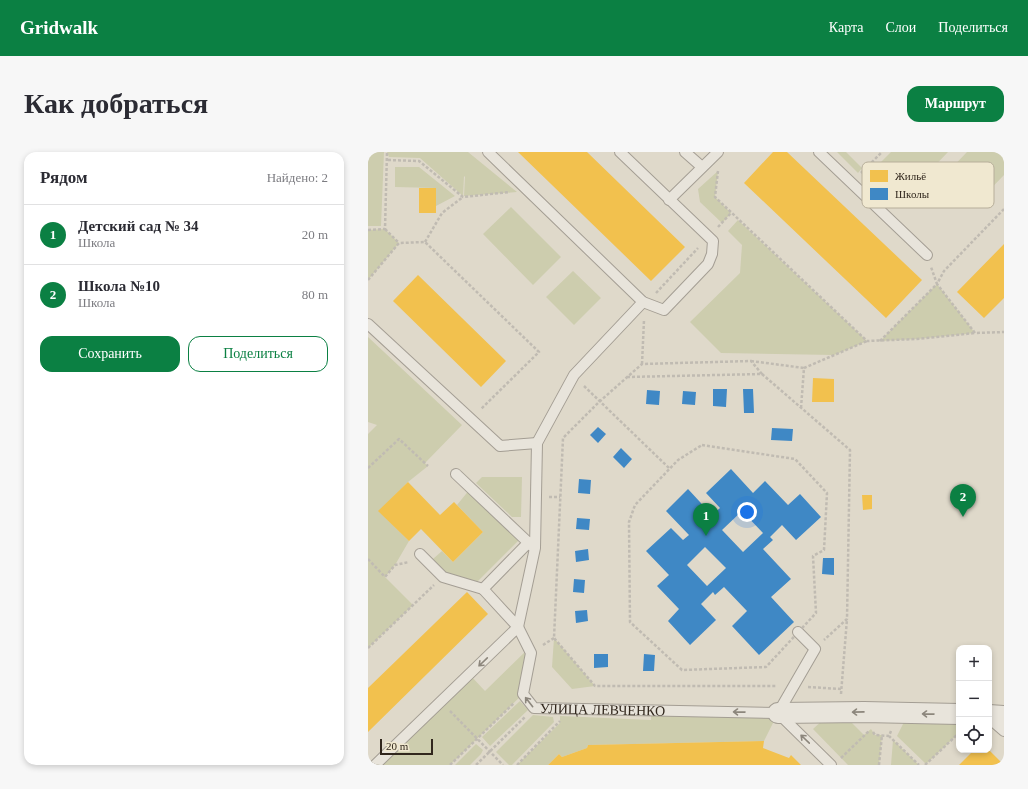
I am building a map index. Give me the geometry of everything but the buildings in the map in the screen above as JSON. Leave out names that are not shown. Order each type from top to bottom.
[{"type":"street","name":"УЛИЦА ЛЕВЧЕНКО","points":[[778,713],[840,712],[956,714]]},
{"type":"street","points":[[992,717],[1004,716]]},
{"type":"lane","points":[[488,152],[529,190],[643,302],[664,310],[708,264],[712,254],[713,241],[620,152]]},
{"type":"lane","points":[[685,152],[705,164]]},
{"type":"lane","points":[[670,200],[718,152]]},
{"type":"lane","points":[[819,152],[862,193]]},
{"type":"lane","points":[[877,208],[927,255]]},
{"type":"lane","points":[[375,765],[518,628],[532,545],[537,444],[574,375],[643,302]]},
{"type":"lane","points":[[368,324],[500,446],[537,444]]},
{"type":"lane","points":[[456,474],[532,545]]},
{"type":"lane","points":[[422,556],[443,577],[483,590],[532,545]]},
{"type":"lane","name":"УЛИЦА ЛЕВЧЕНКО","points":[[483,590],[518,628],[531,653],[522,694],[534,708],[778,713]]},
{"type":"lane","points":[[798,632],[815,649],[778,713],[834,763]]},
{"type":"lane","points":[[992,720],[1004,732]]},
{"type":"path","points":[[387,152],[388,160],[385,229],[399,243],[426,242],[538,352],[476,414]]},
{"type":"path","points":[[872,162],[882,152]]},
{"type":"path","points":[[388,160],[419,161],[463,196]]},
{"type":"path","points":[[705,164],[718,171],[715,197],[867,341]]},
{"type":"path","points":[[851,183],[862,172]]},
{"type":"path","points":[[426,242],[442,213],[463,196],[529,190]]},
{"type":"path","points":[[880,341],[937,284],[944,271],[1004,209]]},
{"type":"path","points":[[642,364],[644,328],[643,302],[650,299],[731,213]]},
{"type":"path","points":[[368,230],[385,229]]},
{"type":"path","points":[[368,280],[399,243]]},
{"type":"path","points":[[927,255],[937,284],[975,333]]},
{"type":"path","points":[[781,681],[776,686],[595,686],[554,638],[563,438],[599,402],[642,364],[751,361],[804,368],[867,341],[917,339],[975,333],[1004,332]]},
{"type":"path","points":[[751,361],[762,374],[850,450],[847,619],[840,712]]},
{"type":"path","points":[[801,408],[804,368]]},
{"type":"path","points":[[627,377],[762,374]]},
{"type":"path","points":[[574,375],[599,402],[670,469]]},
{"type":"path","points":[[368,468],[399,439],[428,466]]},
{"type":"path","points":[[702,445],[796,459],[827,493],[824,550],[813,556],[816,613],[766,667],[682,670],[630,622],[629,522],[635,505],[670,469],[678,460],[702,445]]},
{"type":"path","points":[[368,559],[385,577],[395,565],[422,556]]},
{"type":"path","points":[[368,648],[443,577]]},
{"type":"path","points":[[819,645],[847,619]]},
{"type":"path","points":[[450,765],[522,694]]},
{"type":"path","points":[[441,702],[503,765]]},
{"type":"path","points":[[476,765],[534,708]]},
{"type":"path","points":[[517,765],[560,723],[559,709]]},
{"type":"path","points":[[897,713],[896,722],[889,736],[919,765]]},
{"type":"path","points":[[834,763],[871,729]]},
{"type":"path","points":[[879,765],[882,735]]},
{"type":"path","points":[[925,765],[956,736]]},
{"type":"green space","points":[[368,152],[384,152],[381,226],[368,226]]},
{"type":"green space","points":[[387,152],[468,152],[517,192],[464,196],[464,176],[463,196],[420,158],[389,157]]},
{"type":"green space","points":[[837,152],[846,152],[862,168],[858,173]]},
{"type":"green space","points":[[891,152],[948,152],[938,162],[881,162]]},
{"type":"green space","points":[[967,152],[1004,152],[1004,175],[994,185],[994,162],[957,162]]},
{"type":"green space","points":[[395,167],[419,167],[455,196],[436,206],[436,188],[395,187]]},
{"type":"green space","points":[[718,171],[715,197],[731,213],[722,223],[700,202],[698,189]]},
{"type":"green space","points":[[511,207],[561,257],[533,285],[483,234]]},
{"type":"green space","points":[[738,220],[867,341],[834,355],[721,353],[690,322],[740,273],[742,245],[728,231]]},
{"type":"green space","points":[[385,229],[399,243],[368,280],[368,230]]},
{"type":"green space","points":[[573,271],[601,298],[574,325],[546,297]]},
{"type":"green space","points":[[937,284],[975,333],[880,341]]},
{"type":"green space","points":[[368,337],[462,425],[425,463],[428,466],[408,482],[379,511],[409,541],[395,565],[385,577],[413,605],[368,648],[368,434],[377,425],[368,422]]},
{"type":"green space","points":[[482,477],[522,477],[521,517],[512,517],[476,483]]},
{"type":"green space","points":[[470,489],[523,536],[477,582],[446,573],[433,559],[442,551],[453,562],[483,532],[457,505]]},
{"type":"green space","points":[[554,638],[595,686],[572,689],[552,667]]},
{"type":"green space","points":[[529,648],[523,694],[450,765],[375,765],[470,675],[485,691]]},
{"type":"green space","points":[[520,701],[528,710],[490,746],[482,737]]},
{"type":"green space","points":[[651,711],[778,713],[764,741],[588,745],[587,748],[562,757],[559,754],[548,765],[517,765],[560,723],[560,716],[651,720]]},
{"type":"green space","points":[[533,715],[553,717],[554,722],[512,765],[509,765],[496,752]]},
{"type":"green space","points":[[825,718],[850,721],[864,735],[871,729],[875,735],[882,735],[879,765],[848,765],[813,729]]},
{"type":"green space","points":[[905,720],[956,722],[956,736],[926,764],[897,736]]},
{"type":"green space","points":[[893,740],[919,765],[891,765]]},
{"type":"green space","points":[[476,744],[483,750],[470,765],[455,765]]},
{"type":"place","name":"Школа №10","points":[[963,517]]},
{"type":"place","name":"Детский сад № 34","points":[[706,536]]}]
